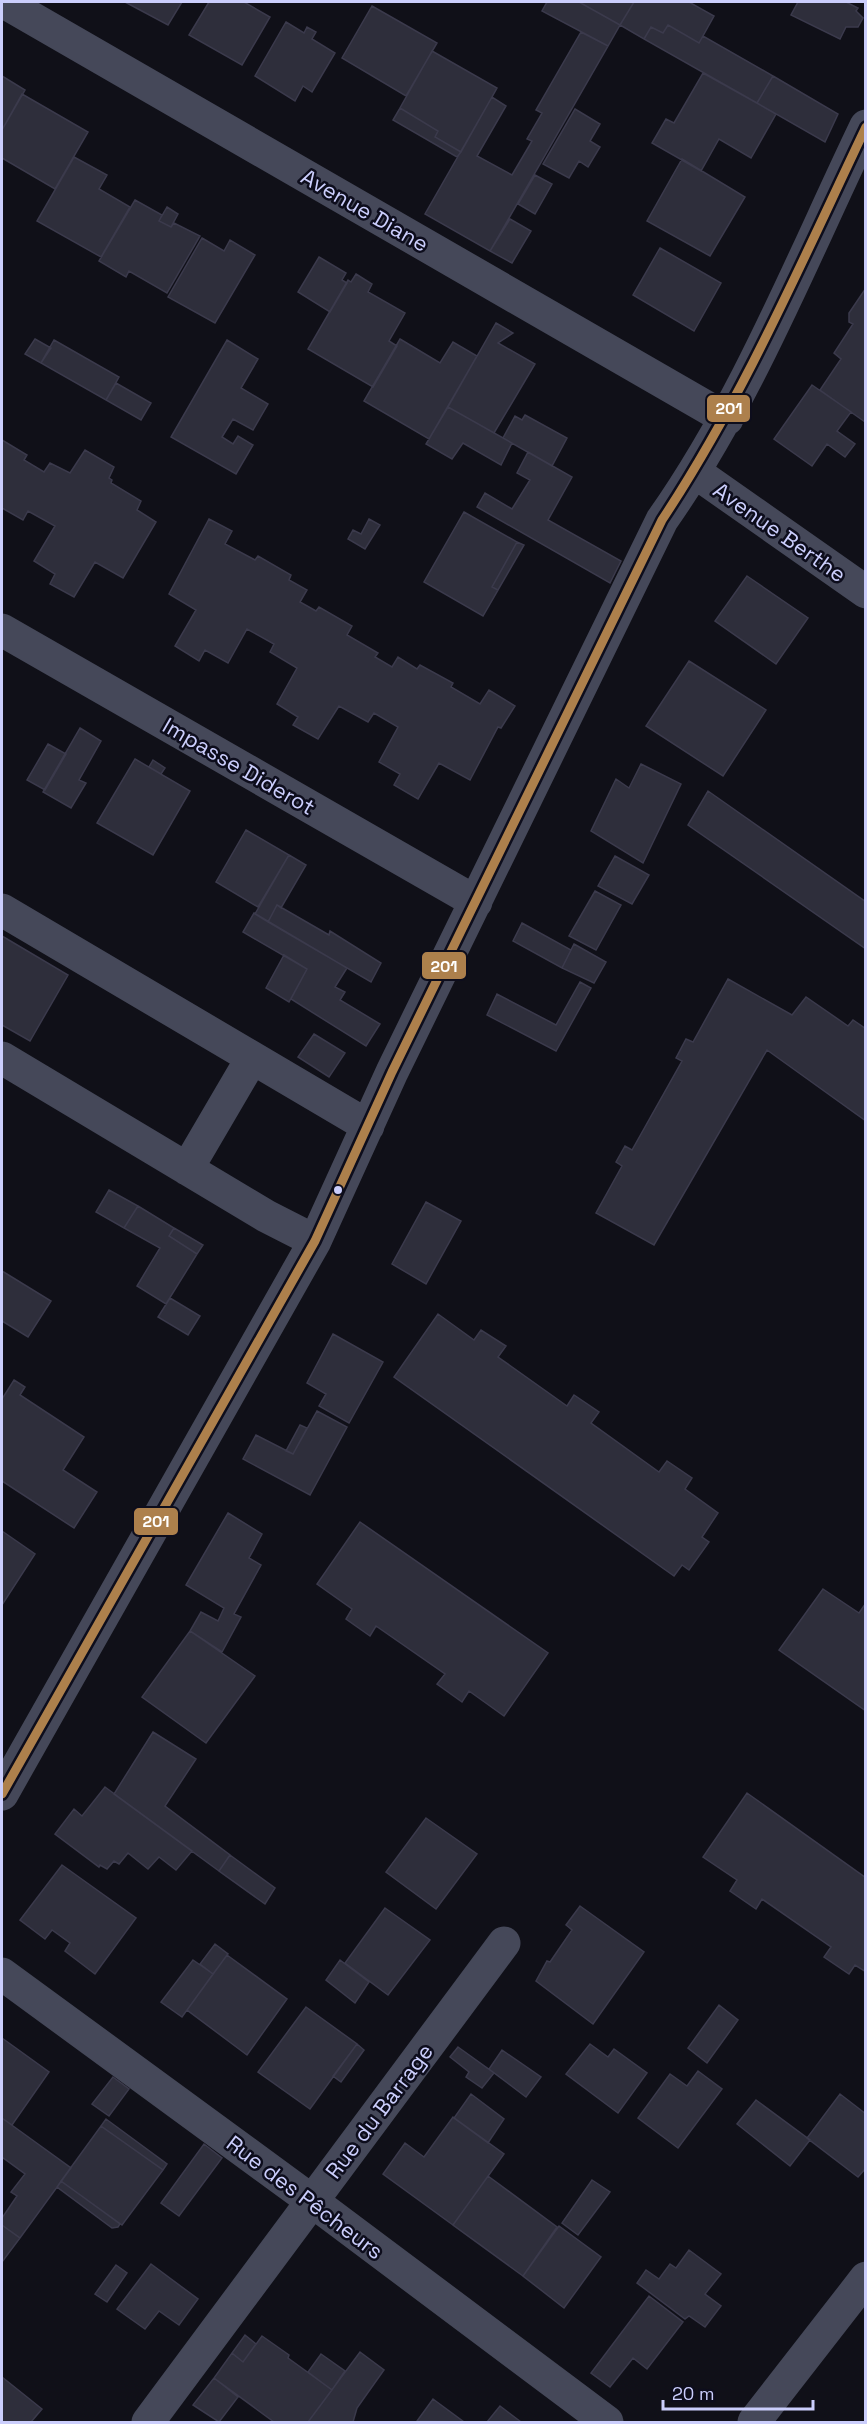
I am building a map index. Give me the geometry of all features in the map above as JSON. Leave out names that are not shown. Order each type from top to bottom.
[{"type":"street","name":"Avenue Diane","points":[[4,2],[727,419]]},
{"type":"street","points":[[2,1794],[315,1241],[368,1126],[662,520],[727,419],[866,126]]},
{"type":"street","name":"Avenue Berthe","points":[[695,472],[866,592]]},
{"type":"street","name":"Impasse Diderot","points":[[2,630],[476,902]]},
{"type":"street","points":[[2,910],[368,1126]]},
{"type":"street","points":[[2,1058],[266,1216],[315,1241]]},
{"type":"street","points":[[187,1169],[252,1058]]},
{"type":"street","name":"Rue du Barrage","points":[[148,2422],[504,1943]]},
{"type":"street","name":"Rue des Pêcheurs","points":[[2,1974],[312,2201],[607,2422]]},
{"type":"street","points":[[754,2422],[866,2278]]},
{"type":"building","points":[[125,2],[182,2],[168,25]]},
{"type":"building","points":[[209,2],[244,2],[270,17],[242,65],[189,35]]},
{"type":"building","points":[[547,2],[579,2],[620,25],[608,46],[542,11]]},
{"type":"building","points":[[579,2],[634,2],[620,25]]},
{"type":"building","points":[[634,2],[689,2],[714,16],[699,43],[668,25],[663,33],[651,27],[644,39],[620,25]]},
{"type":"building","points":[[798,2],[846,2],[858,8],[856,11],[863,18],[858,27],[846,27],[840,39],[791,15]]},
{"type":"building","points":[[372,6],[437,43],[406,96],[342,58]]},
{"type":"building","points":[[286,22],[304,33],[307,27],[316,32],[312,39],[335,53],[312,92],[303,86],[295,101],[255,76]]},
{"type":"building","points":[[668,25],[699,43],[703,36],[773,76],[757,103],[644,39],[651,27],[663,33]]},
{"type":"building","points":[[581,32],[608,46],[490,251],[425,214],[492,97],[506,106],[477,156],[512,175],[532,141],[527,139],[542,113],[536,110]]},
{"type":"building","points":[[432,51],[497,88],[461,152],[435,137],[438,131],[400,108]]},
{"type":"building","points":[[703,73],[776,114],[751,158],[719,139],[701,171],[652,143],[666,119],[674,123]]},
{"type":"building","points":[[2,76],[25,90],[2,130]]},
{"type":"building","points":[[773,76],[838,114],[825,142],[757,103]]},
{"type":"building","points":[[22,94],[88,132],[55,189],[2,158],[2,130]]},
{"type":"building","points":[[400,108],[438,131],[435,137],[461,152],[457,157],[393,120]]},
{"type":"building","points":[[575,109],[600,124],[590,141],[600,147],[588,167],[579,161],[569,178],[543,164]]},
{"type":"building","points":[[74,157],[107,175],[99,189],[130,207],[101,257],[37,221]]},
{"type":"building","points":[[682,159],[745,197],[710,256],[647,221]]},
{"type":"building","points":[[535,175],[552,184],[535,214],[518,204]]},
{"type":"building","points":[[135,200],[162,215],[159,221],[171,227],[174,223],[200,236],[167,293],[129,271],[126,277],[99,261]]},
{"type":"building","points":[[167,207],[178,214],[171,227],[159,221]]},
{"type":"building","points":[[510,219],[531,231],[512,263],[490,251]]},
{"type":"building","points":[[202,238],[224,251],[230,240],[255,255],[215,323],[168,297]]},
{"type":"building","points":[[660,248],[721,283],[694,331],[633,295]]},
{"type":"building","points":[[319,257],[346,273],[342,280],[347,283],[330,312],[298,292]]},
{"type":"building","points":[[356,274],[372,284],[368,292],[405,313],[389,341],[397,346],[373,387],[308,349],[348,280],[351,282]]},
{"type":"building","points":[[866,288],[865,422],[820,390],[841,359],[834,353],[853,324],[849,322],[849,313]]},
{"type":"building","points":[[496,323],[513,333],[498,343],[535,364],[494,433],[448,407]]},
{"type":"building","points":[[35,339],[51,348],[41,363],[25,354]]},
{"type":"building","points":[[400,339],[440,363],[453,342],[477,356],[429,439],[364,401]]},
{"type":"building","points":[[54,340],[119,377],[106,400],[41,363]]},
{"type":"building","points":[[227,340],[258,359],[241,388],[268,404],[253,430],[233,419],[222,437],[233,444],[238,436],[253,445],[236,474],[171,437]]},
{"type":"building","points":[[116,383],[151,403],[141,420],[106,400]]},
{"type":"building","points":[[812,385],[851,412],[837,431],[855,444],[845,457],[827,444],[812,466],[774,439]]},
{"type":"building","points":[[448,407],[512,443],[501,465],[463,443],[452,459],[426,444]]},
{"type":"building","points":[[525,415],[567,438],[552,466],[503,438],[515,416],[522,420]]},
{"type":"building","points":[[2,440],[27,455],[24,460],[44,472],[50,463],[70,473],[85,450],[114,467],[109,478],[112,480],[111,483],[141,501],[137,510],[156,522],[123,578],[95,562],[74,597],[50,584],[55,574],[34,561],[55,526],[28,511],[23,520],[2,508]]},
{"type":"building","points":[[528,452],[572,477],[548,520],[621,561],[610,583],[477,507],[485,493],[512,509],[530,480],[517,473]]},
{"type":"building","points":[[464,512],[517,542],[492,587],[498,590],[483,616],[424,582]]},
{"type":"building","points":[[209,519],[232,531],[225,544],[255,560],[258,556],[291,575],[289,580],[307,590],[300,602],[316,611],[319,607],[352,626],[347,635],[378,653],[375,657],[392,667],[398,657],[417,669],[420,665],[453,683],[451,687],[480,704],[489,690],[515,706],[501,728],[498,727],[470,780],[439,763],[418,799],[394,785],[400,774],[379,762],[398,727],[374,713],[368,722],[339,706],[318,739],[293,725],[298,717],[277,704],[297,668],[270,652],[274,644],[247,629],[228,663],[205,650],[199,661],[175,646],[196,610],[169,594]]},
{"type":"building","points":[[369,519],[380,525],[365,549],[348,539],[353,530],[361,534]]},
{"type":"building","points":[[517,542],[524,545],[498,590],[492,587]]},
{"type":"building","points":[[747,576],[808,618],[776,664],[715,621]]},
{"type":"building","points":[[689,661],[766,710],[723,776],[646,726]]},
{"type":"building","points":[[80,728],[101,741],[79,780],[86,783],[71,808],[43,792]]},
{"type":"building","points":[[48,744],[66,754],[45,790],[27,780]]},
{"type":"building","points":[[135,759],[190,791],[153,855],[97,823]]},
{"type":"building","points":[[153,760],[165,768],[161,774],[149,767]]},
{"type":"building","points":[[641,764],[681,784],[643,863],[591,831],[616,779],[629,788]]},
{"type":"building","points":[[708,791],[866,902],[866,949],[688,825]]},
{"type":"building","points":[[246,830],[289,855],[258,907],[216,882]]},
{"type":"building","points":[[289,855],[306,865],[281,908],[277,905],[268,922],[255,914]]},
{"type":"building","points":[[615,856],[649,875],[632,904],[598,886]]},
{"type":"building","points":[[595,891],[621,905],[596,950],[569,936]]},
{"type":"building","points":[[277,905],[329,935],[330,931],[381,963],[371,982],[268,922]]},
{"type":"building","points":[[254,913],[347,968],[335,987],[345,992],[340,1000],[380,1024],[366,1046],[291,999],[307,969],[243,932]]},
{"type":"building","points":[[522,923],[571,950],[562,968],[513,941]]},
{"type":"building","points":[[2,936],[68,975],[30,1041],[2,1025]]},
{"type":"building","points":[[574,944],[606,962],[594,983],[562,968]]},
{"type":"building","points":[[284,955],[307,969],[289,1002],[266,988]]},
{"type":"building","points":[[728,979],[792,1015],[806,997],[848,1026],[853,1020],[866,1029],[866,1121],[767,1050],[654,1245],[596,1213],[622,1166],[616,1162],[625,1146],[632,1150],[682,1061],[676,1058],[686,1039],[693,1042]]},
{"type":"building","points":[[580,982],[591,988],[556,1051],[487,1015],[497,994],[556,1025]]},
{"type":"building","points":[[314,1034],[345,1053],[329,1077],[298,1057]]},
{"type":"building","points":[[109,1190],[138,1206],[124,1228],[96,1212]]},
{"type":"building","points":[[426,1202],[461,1221],[426,1284],[392,1264]]},
{"type":"building","points":[[138,1206],[174,1228],[169,1236],[197,1254],[166,1304],[137,1286],[160,1248],[124,1228]]},
{"type":"building","points":[[174,1228],[203,1245],[197,1254],[169,1236]]},
{"type":"building","points":[[2,1271],[51,1301],[28,1337],[2,1321]]},
{"type":"building","points":[[170,1298],[200,1316],[188,1335],[158,1317]]},
{"type":"building","points":[[438,1314],[474,1340],[481,1330],[506,1346],[498,1357],[567,1406],[574,1395],[599,1412],[591,1423],[659,1472],[667,1461],[692,1478],[685,1489],[718,1513],[702,1537],[709,1542],[689,1570],[682,1565],[674,1576],[394,1377]]},
{"type":"building","points":[[333,1334],[383,1362],[349,1423],[319,1406],[326,1394],[307,1383]]},
{"type":"building","points":[[14,1380],[25,1387],[20,1395],[84,1437],[63,1470],[97,1492],[74,1528],[2,1481],[2,1399]]},
{"type":"building","points":[[317,1411],[347,1427],[310,1495],[243,1459],[256,1435],[293,1454]]},
{"type":"building","points":[[300,1425],[307,1428],[293,1454],[286,1451]]},
{"type":"building","points":[[228,1513],[262,1534],[249,1558],[261,1565],[234,1614],[241,1617],[222,1652],[190,1631],[201,1612],[218,1621],[224,1608],[186,1585]]},
{"type":"building","points":[[360,1522],[548,1653],[504,1716],[469,1691],[462,1702],[437,1684],[445,1674],[376,1626],[370,1636],[346,1619],[352,1609],[317,1584]]},
{"type":"building","points":[[2,1531],[35,1554],[2,1605]]},
{"type":"building","points":[[823,1589],[859,1613],[866,1603],[866,1711],[779,1650]]},
{"type":"building","points":[[190,1631],[255,1676],[206,1743],[142,1697]]},
{"type":"building","points":[[153,1732],[196,1759],[165,1806],[230,1855],[219,1871],[114,1794]]},
{"type":"building","points":[[105,1787],[192,1851],[176,1870],[159,1857],[148,1869],[128,1853],[119,1864],[114,1861],[107,1869],[100,1865],[99,1867],[55,1834],[74,1809],[82,1816]]},
{"type":"building","points":[[747,1793],[866,1878],[866,1972],[855,1965],[849,1974],[824,1957],[831,1947],[762,1899],[756,1909],[730,1891],[737,1880],[703,1857]]},
{"type":"building","points":[[426,1818],[477,1854],[436,1909],[386,1872]]},
{"type":"building","points":[[230,1855],[275,1888],[265,1904],[219,1871]]},
{"type":"building","points":[[62,1865],[136,1918],[95,1974],[65,1951],[70,1943],[52,1930],[45,1939],[20,1920]]},
{"type":"building","points":[[580,1906],[644,1952],[593,2024],[536,1981],[547,1961],[550,1962],[572,1930],[566,1925]]},
{"type":"building","points":[[385,1908],[430,1940],[388,1995],[345,1963]]},
{"type":"building","points":[[215,1944],[228,1954],[213,1974],[200,1964]]},
{"type":"building","points":[[227,1955],[287,1999],[247,2055],[187,2010]]},
{"type":"building","points":[[193,1960],[213,1974],[182,2017],[161,2002]]},
{"type":"building","points":[[340,1960],[369,1982],[355,2003],[326,1980]]},
{"type":"building","points":[[719,2005],[738,2020],[707,2063],[688,2048]]},
{"type":"building","points":[[306,2007],[357,2044],[310,2109],[258,2072]]},
{"type":"building","points":[[2,2038],[49,2072],[12,2125],[2,2118]]},
{"type":"building","points":[[357,2044],[364,2050],[341,2082],[333,2076]]},
{"type":"building","points":[[590,2044],[608,2057],[614,2049],[647,2073],[618,2113],[566,2074]]},
{"type":"building","points":[[458,2047],[494,2073],[482,2088],[466,2077],[469,2072],[450,2057]]},
{"type":"building","points":[[502,2050],[541,2077],[526,2097],[489,2069]]},
{"type":"building","points":[[698,2071],[722,2089],[678,2148],[638,2118],[670,2074],[687,2086]]},
{"type":"building","points":[[113,2077],[129,2089],[109,2116],[92,2104]]},
{"type":"building","points":[[471,2094],[504,2119],[488,2143],[454,2118]]},
{"type":"building","points":[[840,2094],[866,2114],[866,2168],[858,2177],[807,2138]]},
{"type":"building","points":[[756,2100],[810,2140],[790,2166],[737,2124]]},
{"type":"building","points":[[453,2117],[504,2154],[453,2225],[383,2174],[405,2143],[424,2157]]},
{"type":"building","points":[[2,2118],[71,2168],[20,2238],[2,2225],[2,2218],[17,2196],[11,2192],[25,2174],[2,2157]]},
{"type":"building","points":[[106,2119],[167,2164],[163,2170],[101,2126]]},
{"type":"building","points":[[101,2126],[163,2170],[122,2225],[61,2181]]},
{"type":"building","points":[[204,2144],[222,2158],[179,2216],[161,2203]]},
{"type":"building","points":[[488,2176],[557,2227],[523,2276],[453,2225]]},
{"type":"building","points":[[592,2180],[610,2192],[578,2235],[562,2223]]},
{"type":"building","points":[[61,2181],[120,2224],[118,2227],[112,2228],[57,2187]]},
{"type":"building","points":[[2,2225],[20,2238],[2,2262]]},
{"type":"building","points":[[559,2226],[601,2257],[564,2308],[523,2276]]},
{"type":"building","points":[[689,2250],[721,2274],[705,2294],[721,2306],[705,2327],[689,2316],[685,2319],[637,2283],[646,2270],[659,2279],[670,2264],[676,2268]]},
{"type":"building","points":[[151,2264],[198,2299],[179,2325],[159,2311],[145,2329],[117,2309]]},
{"type":"building","points":[[116,2265],[127,2273],[107,2302],[95,2294]]},
{"type":"building","points":[[649,2296],[683,2322],[647,2369],[633,2358],[610,2387],[591,2373]]},
{"type":"building","points":[[245,2335],[256,2344],[243,2362],[232,2353]]},
{"type":"building","points":[[262,2336],[332,2390],[308,2422],[274,2422],[214,2378],[232,2353],[243,2362]]},
{"type":"building","points":[[360,2352],[384,2370],[357,2408],[353,2422],[308,2422]]},
{"type":"building","points":[[321,2354],[345,2371],[332,2390],[308,2372]]},
{"type":"building","points":[[2,2377],[42,2409],[31,2422],[2,2422]]},
{"type":"building","points":[[214,2378],[238,2397],[219,2422],[193,2405]]},
{"type":"building","points":[[433,2399],[464,2422],[417,2421]]},
{"type":"building","points":[[500,2406],[521,2422],[487,2422]]},
{"type":"transit line","name":"201","points":[[2,1794],[315,1241],[392,1072],[662,520],[692,473],[746,376],[866,127]]}]
